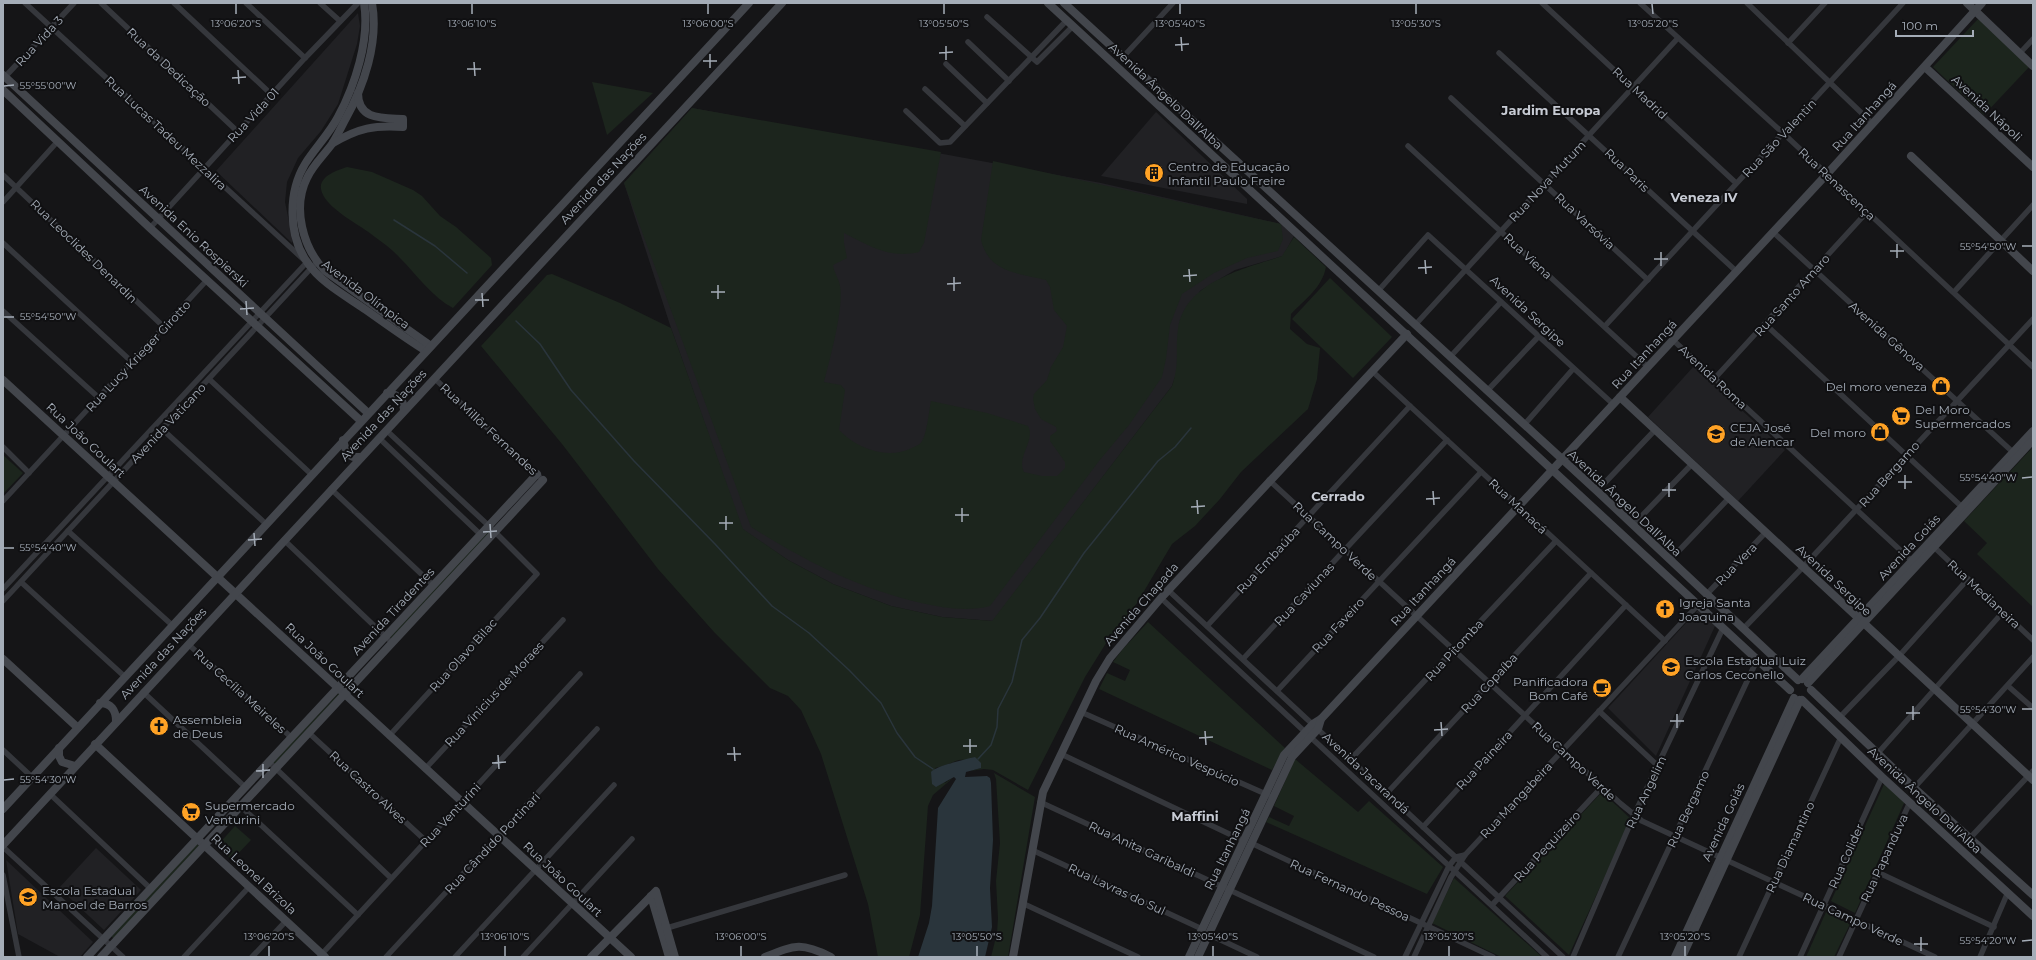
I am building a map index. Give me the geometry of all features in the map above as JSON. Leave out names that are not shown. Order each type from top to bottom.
[{"type":"street","name":"Rua Lucas Tadeu Mezzalira","points":[[25,3],[204,168],[312,262]]},
{"type":"street","name":"Rua Vida 3","points":[[4,77],[74,3]]},
{"type":"street","name":"Rua da Dedicação","points":[[101,3],[237,131]]},
{"type":"street","points":[[174,3],[272,95]]},
{"type":"street","points":[[246,3],[305,58]]},
{"type":"street","points":[[320,3],[340,21]]},
{"type":"street","name":"Rua Vida 01","points":[[150,228],[237,131],[358,3]]},
{"type":"street","name":"Avenida Olímpica","points":[[364,3],[365,22],[363,39],[356,73],[350,90],[338,117],[305,164],[295,189],[292,210],[295,234],[312,262],[428,348]]},
{"type":"street","name":"Avenida Olímpica","points":[[312,262],[302,227],[300,208],[302,193],[306,179],[332,143],[358,92],[372,45],[374,11],[372,3]]},
{"type":"street","name":"Avenida das Nações","points":[[3,809],[124,676],[749,3]]},
{"type":"street","name":"Avenida das Nações","points":[[3,846],[116,721],[782,3]]},
{"type":"street","name":"Avenida Ângelo Dall'Alba","points":[[1048,3],[1407,334],[1552,470]]},
{"type":"street","name":"Avenida Ângelo Dall'Alba","points":[[1064,3],[1597,491],[1706,595],[1805,683],[1914,788],[2031,890]]},
{"type":"street","points":[[1123,57],[1173,3]]},
{"type":"street","name":"Rua Madrid","points":[[1542,3],[1634,86],[1736,183]]},
{"type":"street","name":"Rua Renascença","points":[[1640,3],[1784,134],[2033,367]]},
{"type":"street","points":[[1747,3],[1873,124]]},
{"type":"street","points":[[1788,42],[1825,3]]},
{"type":"street","name":"Rua São Valentin","points":[[1604,326],[1736,183],[1784,134],[1903,3]]},
{"type":"street","points":[[1967,3],[2033,66]]},
{"type":"street","name":"Rua Itanhangá","points":[[1189,957],[1205,932],[1270,796],[1284,755],[1308,734],[1561,459],[1614,404],[1827,174],[1982,3]]},
{"type":"street","points":[[987,17],[1037,62],[1070,23]]},
{"type":"street","points":[[906,111],[940,143],[950,142],[1032,57],[1070,23]]},
{"type":"street","name":"Rua Nova Mutum","points":[[1415,324],[1678,38]]},
{"type":"street","points":[[2020,53],[2033,39]]},
{"type":"street","points":[[968,42],[1009,81]]},
{"type":"street","name":"Rua Paris","points":[[1499,53],[1590,135],[1692,232],[1736,271]]},
{"type":"street","points":[[946,64],[987,103]]},
{"type":"street","name":"Avenida Nápoli","points":[[1925,67],[2033,166]]},
{"type":"street","name":"Avenida Enio Rospierski","points":[[4,77],[368,413]]},
{"type":"street","points":[[925,89],[965,126]]},
{"type":"street","name":"Avenida Enio Rospierski","points":[[3,90],[150,228],[361,421]]},
{"type":"street","name":"Avenida Olímpica","points":[[332,143],[364,128],[403,123],[373,117],[363,109],[358,98],[358,92]]},
{"type":"street","name":"Rua Varsóvia","points":[[1451,98],[1545,183],[1648,280]]},
{"type":"street","points":[[3,202],[58,141]]},
{"type":"street","name":"Rua Viena","points":[[1408,146],[1501,230],[1648,367]]},
{"type":"street","points":[[1911,156],[2033,271]]},
{"type":"street","name":"Rua Leoclides Denardin","points":[[3,175],[164,328]]},
{"type":"street","points":[[1954,292],[2033,205]]},
{"type":"street","name":"Rua Santo Amaro","points":[[1716,378],[1867,212]]},
{"type":"street","name":"Avenida Gênova","points":[[1772,232],[1957,400],[2015,455]]},
{"type":"street","name":"Avenida Sergipe","points":[[1380,293],[1428,234],[1538,337],[1614,404]]},
{"type":"street","points":[[3,243],[132,362]]},
{"type":"street","name":"Avenida Vaticano","points":[[3,601],[68,531],[111,479],[258,312],[312,262]]},
{"type":"street","name":"Avenida Vaticano","points":[[3,589],[162,429],[258,326],[312,262]]},
{"type":"street","name":"Rua Lucy Krieger Girotto","points":[[3,501],[207,280]]},
{"type":"street","points":[[1450,357],[1501,302]]},
{"type":"street","points":[[3,311],[99,398]]},
{"type":"street","name":"Rua Bergamo","points":[[1744,628],[1803,567],[1906,454],[2033,319]]},
{"type":"street","name":"Avenida Chapada","points":[[1014,956],[1022,903],[1043,792],[1096,681],[1110,658],[1168,590],[1269,480],[1407,334],[1404,328],[1406,325],[1411,323],[1415,324]]},
{"type":"street","points":[[1766,324],[1962,507]]},
{"type":"street","points":[[1487,391],[1538,337]]},
{"type":"street","name":"Avenida Roma","points":[[1673,340],[1857,508],[1912,561]]},
{"type":"street","points":[[1524,425],[1574,369]]},
{"type":"street","name":"Rua Manacá","points":[[1372,371],[1665,641]]},
{"type":"street","name":"Rua Millôr Fernandes","points":[[434,378],[544,480]]},
{"type":"street","points":[[209,379],[311,474]]},
{"type":"street","name":"Rua João Goulart","points":[[3,380],[236,592],[344,695],[631,957]]},
{"type":"street","points":[[387,393],[399,397],[402,400],[404,410]]},
{"type":"street","name":"Avenida Sergipe","points":[[1620,397],[1765,533],[1973,724],[2032,775]]},
{"type":"street","name":"Rua Embaúba","points":[[1207,626],[1410,406]]},
{"type":"street","points":[[162,429],[266,524]]},
{"type":"street","points":[[386,430],[495,532]]},
{"type":"street","points":[[1597,491],[1655,430]]},
{"type":"street","name":"Avenida Goiás","points":[[1861,621],[1934,547],[2015,455],[2033,431]]},
{"type":"street","points":[[379,438],[481,535]]},
{"type":"street","points":[[343,440],[346,452],[350,456],[361,457]]},
{"type":"street","name":"Rua Caviunas","points":[[1243,659],[1447,440]]},
{"type":"street","name":"Avenida Goiás","points":[[1675,957],[1799,699],[1808,696],[1805,683],[1861,621],[1912,561],[1962,507],[2015,455],[2033,440]]},
{"type":"street","points":[[3,447],[30,473]]},
{"type":"street","points":[[1633,525],[1692,464]]},
{"type":"street","points":[[1552,470],[1790,690],[1793,682],[1805,683]]},
{"type":"street","name":"Rua Faveiro","points":[[1277,691],[1481,472]]},
{"type":"street","name":"Avenida Tiradentes","points":[[87,957],[537,474]]},
{"type":"street","name":"Avenida Tiradentes","points":[[101,957],[544,480]]},
{"type":"street","name":"Rua Campo Verde","points":[[1269,480],[1634,815],[1675,837],[1935,957]]},
{"type":"street","points":[[331,489],[433,586]]},
{"type":"street","points":[[1670,560],[1729,498]]},
{"type":"street","points":[[68,531],[172,625]]},
{"type":"street","name":"Rua Olavo Bilac","points":[[389,736],[537,574],[495,532]]},
{"type":"street","name":"Rua Vera","points":[[1706,595],[1765,533]]},
{"type":"street","points":[[284,540],[392,643]]},
{"type":"street","name":"Rua Pitomba","points":[[1351,759],[1556,541]]},
{"type":"street","name":"Rua Medianeira","points":[[1934,547],[2033,640]]},
{"type":"street","name":"Rua Copaíba","points":[[1387,793],[1591,573]]},
{"type":"street","points":[[1840,717],[1899,656],[1968,579]]},
{"type":"street","points":[[21,582],[124,676]]},
{"type":"street","name":"Avenida Jacarandá","points":[[1168,590],[1563,957]]},
{"type":"street","points":[[1698,605],[1699,601],[1706,595]]},
{"type":"street","points":[[1161,598],[1547,957]]},
{"type":"street","name":"Rua Mangabeira","points":[[1465,854],[1698,605]]},
{"type":"street","name":"Rua Paineira","points":[[1423,827],[1626,606]]},
{"type":"street","points":[[1878,752],[2003,612]]},
{"type":"street","name":"Rua Vinicius de Moraes","points":[[425,769],[563,620]]},
{"type":"street","points":[[1195,629],[1196,623],[1201,620]]},
{"type":"street","name":"Rua Angelim","points":[[1573,957],[1634,815],[1723,628]]},
{"type":"street","name":"Rua Cecília Meireles","points":[[188,644],[292,738]]},
{"type":"street","points":[[1914,788],[2033,657]]},
{"type":"street","points":[[3,659],[77,727]]},
{"type":"street","name":"Rua Bergamo","points":[[1618,957],[1757,660]]},
{"type":"street","name":"Rua Venturini","points":[[322,956],[580,674]]},
{"type":"street","points":[[2008,686],[2033,708]]},
{"type":"street","name":"Avenida Ângelo Dall'Alba","points":[[1790,690],[2033,916]]},
{"type":"street","points":[[143,692],[245,787]]},
{"type":"street","points":[[100,702],[107,703],[112,707],[116,713],[116,721]]},
{"type":"street","points":[[1599,711],[1658,766]]},
{"type":"street","name":"Rua Américo Vespúcio","points":[[1081,712],[1270,796]]},
{"type":"street","name":"Rua Cândido Portinari","points":[[386,957],[597,729]]},
{"type":"street","name":"Rua Castro Alves","points":[[309,733],[426,841]]},
{"type":"street","name":"Rua Diamantino","points":[[1739,957],[1841,737]]},
{"type":"street","name":"Rua Leonel Brizola","points":[[95,744],[198,838],[322,956]]},
{"type":"street","points":[[59,748],[59,756],[62,762],[75,766]]},
{"type":"street","points":[[3,750],[32,777]]},
{"type":"street","name":"Rua Fernando Pessoa","points":[[1060,754],[1493,957]]},
{"type":"street","points":[[269,762],[392,878]]},
{"type":"street","points":[[1882,777],[1887,771],[1897,772]]},
{"type":"street","points":[[1970,838],[2032,775]]},
{"type":"street","name":"Rua Colider","points":[[1800,957],[1882,777]]},
{"type":"street","points":[[455,957],[614,785]]},
{"type":"street","name":"Rua Pequizeiro","points":[[1492,905],[1602,787]]},
{"type":"street","points":[[50,794],[151,889]]},
{"type":"street","points":[[234,800],[358,915]]},
{"type":"street","name":"Rua Anita Garibaldi","points":[[1040,802],[1374,957]]},
{"type":"street","name":"Rua Papanduva","points":[[1839,957],[1910,802]]},
{"type":"street","points":[[523,957],[632,838]]},
{"type":"street","points":[[3,846],[123,957]]},
{"type":"street","name":"Rua Lavras do Sul","points":[[1032,850],[1257,957]]},
{"type":"street","points":[[1405,957],[1444,874],[1456,857],[1465,854]]},
{"type":"street","points":[[1414,957],[1451,877],[1465,854]]},
{"type":"street","name":"Avenida Goiás","points":[[1682,957],[1723,859]]},
{"type":"street","points":[[1877,872],[1994,927]]},
{"type":"street","points":[[3,875],[18,957]]},
{"type":"street","points":[[667,928],[845,875]]},
{"type":"street","points":[[184,957],[249,887]]},
{"type":"street","points":[[1980,957],[2008,892]]},
{"type":"street","points":[[653,893],[667,928],[675,957]]},
{"type":"street","points":[[591,957],[653,893]]},
{"type":"street","points":[[653,893],[669,957]]},
{"type":"street","points":[[1022,903],[1138,957]]},
{"type":"street","points":[[252,957],[286,921]]},
{"type":"street","name":"Rua Itanhangá","points":[[1198,957],[1205,932]]},
{"type":"street","points":[[765,957],[797,946],[815,949],[831,957]]},
{"type":"shaded area","points":[[358,13],[360,26],[357,44],[338,104],[321,131],[298,158],[287,182],[285,202],[293,241],[292,243],[216,171]]},
{"type":"shaded area","points":[[1978,19],[2030,66],[1984,115],[1933,67]]},
{"type":"shaded area","points":[[592,82],[653,93],[607,135]]},
{"type":"shaded area","points":[[692,108],[1101,183],[1281,224],[1294,236],[1283,256],[1235,270],[1200,291],[1177,350],[1177,371],[1172,386],[993,621],[942,617],[891,606],[833,584],[788,560],[742,529],[671,328],[624,183]]},
{"type":"shaded area","points":[[692,108],[941,152],[924,243],[919,252],[898,254],[880,250],[844,233],[847,258],[833,265],[839,281],[841,295],[836,333],[824,382],[841,385],[845,390],[839,430],[855,443],[873,451],[893,453],[912,448],[921,443],[928,422],[931,401],[987,413],[1028,426],[1030,437],[1022,460],[1024,472],[1042,476],[1057,476],[1065,468],[1065,462],[1050,441],[1050,436],[1057,431],[1056,427],[1041,419],[1035,409],[1033,399],[1034,394],[1047,380],[1051,367],[1063,347],[1067,326],[1054,310],[1050,287],[1046,280],[1006,270],[991,259],[985,251],[981,240],[993,161],[1281,224],[1283,239],[1278,251],[1247,258],[1214,273],[1182,294],[1170,325],[1166,359],[1162,377],[1129,425],[1099,461],[990,606],[964,609],[947,608],[921,603],[875,590],[833,572],[812,562],[751,527],[624,183]]},
{"type":"shaded area","points":[[1156,112],[1247,199],[1247,204],[1101,176]]},
{"type":"shaded area","points":[[347,167],[372,172],[413,190],[422,196],[440,216],[456,227],[491,258],[492,265],[453,308],[431,292],[391,249],[369,232],[344,216],[329,203],[321,189],[323,180],[330,174]]},
{"type":"shaded area","points":[[1294,237],[1326,267],[1317,287],[1291,314],[1290,329],[1307,344],[1320,348],[1317,379],[1308,409],[1241,472],[1220,499],[1195,526],[1172,544],[1137,603],[1108,640],[1085,677],[1028,790],[993,770],[984,769],[970,771],[981,768],[973,763],[963,760],[958,760],[935,768],[945,783],[954,777],[933,795],[928,806],[920,915],[909,957],[878,957],[868,904],[821,754],[801,710],[788,696],[770,688],[714,632],[658,569],[562,444],[481,346],[547,275],[552,274],[620,303],[671,328],[743,529],[788,560],[833,584],[891,606],[942,617],[992,621],[1172,386],[1177,364],[1178,329],[1183,313],[1192,299],[1204,288],[1219,279],[1251,266],[1282,256]]},
{"type":"shaded area","points":[[1330,278],[1392,337],[1353,378],[1292,319]]},
{"type":"shaded area","name":"CEJA José de Alencar","points":[[1694,366],[1785,450],[1738,501],[1648,417]]},
{"type":"shaded area","points":[[2033,447],[2033,607],[1977,554],[1987,543],[1964,521]]},
{"type":"shaded area","points":[[3,455],[23,473],[3,494]]},
{"type":"shaded area","points":[[489,530],[492,533],[393,640],[390,637]]},
{"type":"shaded area","name":"Escola Estadual Luiz Carlos Ceconello","points":[[1698,610],[1715,626],[1656,756],[1608,708]]},
{"type":"shaded area","points":[[1148,622],[1285,748],[1272,770],[1099,689],[1107,673],[1125,681],[1130,670],[1113,662]]},
{"type":"shaded area","points":[[339,693],[342,696],[276,766],[272,763]]},
{"type":"shaded area","points":[[975,757],[981,763],[981,768],[966,772],[965,777],[987,776],[990,778],[991,783],[993,840],[990,888],[992,927],[985,957],[918,957],[929,923],[932,906],[938,808],[956,779],[954,777],[936,787],[932,784],[931,772],[945,765]]},
{"type":"shaded area","points":[[1295,759],[1358,812],[1369,801],[1443,867],[1427,894],[1266,822],[1269,817],[1289,826],[1294,816],[1274,806]]},
{"type":"shaded area","points":[[994,773],[1035,797],[1008,957],[991,957],[997,933],[998,918],[996,881],[1000,843],[996,779]]},
{"type":"shaded area","points":[[1885,782],[1905,801],[1855,913],[1831,901]]},
{"type":"shaded area","points":[[1602,792],[1631,819],[1569,955],[1505,896]]},
{"type":"shaded area","points":[[235,826],[251,840],[232,860],[217,846]]},
{"type":"shaded area","points":[[197,844],[200,847],[115,940],[111,936]]},
{"type":"shaded area","points":[[96,848],[141,890],[104,930],[59,888]]},
{"type":"shaded area","name":"Escola Estadual Manoel de Barros","points":[[6,860],[93,942],[80,957],[60,957],[18,934]]},
{"type":"shaded area","points":[[1454,878],[1542,957],[1501,957],[1432,923]]},
{"type":"shaded area","points":[[1826,912],[1850,924],[1834,957],[1806,957]]},
{"type":"waterway","points":[[394,220],[435,246],[467,273]]},
{"type":"waterway","points":[[516,321],[540,344],[571,390],[634,461],[715,544],[772,606],[809,633],[849,670],[881,703],[897,733],[915,757],[933,769]]},
{"type":"waterway","points":[[978,759],[991,745],[997,727],[998,709],[1012,682],[1022,640],[1040,618],[1084,553],[1158,461],[1175,447],[1191,428]]},
{"type":"place","name":"Centro de Educação Infantil Paulo Freire","points":[[1154,173]]},
{"type":"place","name":"Del moro veneza","points":[[1941,386]]},
{"type":"place","name":"Del Moro Supermercados","points":[[1901,416]]},
{"type":"place","name":"Del moro","points":[[1880,432]]},
{"type":"place","name":"CEJA José de Alencar","points":[[1716,434]]},
{"type":"place","name":"Igreja Santa Joaquina","points":[[1665,609]]},
{"type":"place","name":"Escola Estadual Luiz Carlos Ceconello","points":[[1671,667]]},
{"type":"place","name":"Panificadora Bom Café","points":[[1602,688]]},
{"type":"place","name":"Assembleia de Deus","points":[[159,726]]},
{"type":"place","name":"Supermercado Venturini","points":[[191,812]]},
{"type":"place","name":"Escola Estadual Manoel de Barros","points":[[28,897]]},
{"type":"district","name":"Jardim Europa","points":[[1551,110]]},
{"type":"district","name":"Veneza IV","points":[[1704,197]]},
{"type":"district","name":"Cerrado","points":[[1338,496]]},
{"type":"district","name":"Maffini","points":[[1195,816]]}]
